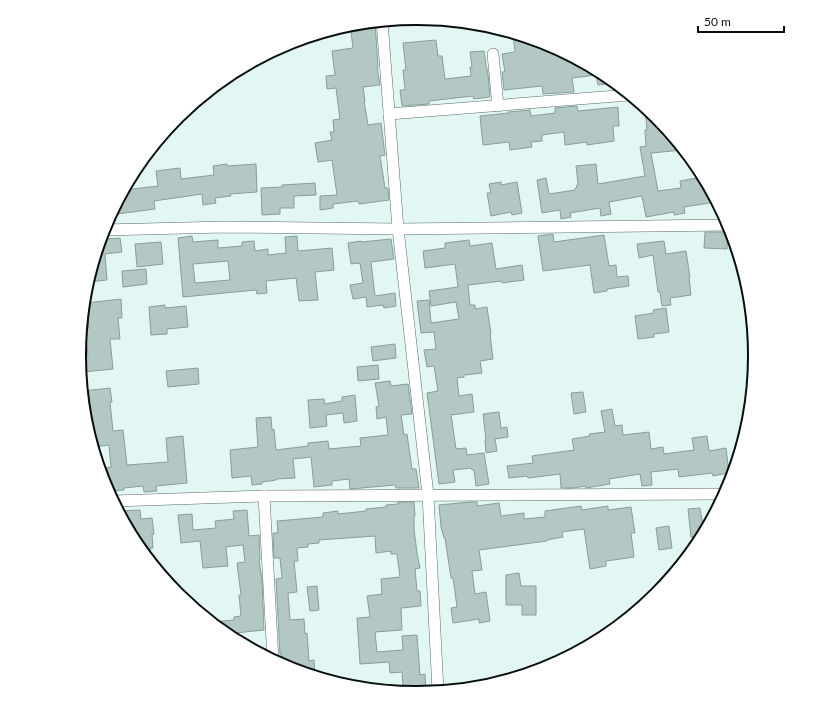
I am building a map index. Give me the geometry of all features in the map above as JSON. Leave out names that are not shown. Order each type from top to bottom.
[{"type":"street","points":[[382,27],[398,229],[428,495],[438,685]]},
{"type":"street","points":[[493,54],[498,106]]},
{"type":"street","points":[[389,114],[621,96]]},
{"type":"street","points":[[112,230],[224,227],[398,229],[720,225]]},
{"type":"street","points":[[120,501],[264,496],[717,494]]},
{"type":"street","points":[[264,496],[273,653]]},
{"type":"building","points":[[375,28],[377,67],[380,85],[363,87],[364,101],[368,125],[381,123],[385,155],[380,156],[385,188],[388,188],[389,200],[359,204],[358,201],[333,204],[333,208],[320,210],[320,196],[337,195],[332,160],[318,162],[315,143],[332,140],[330,132],[334,132],[333,120],[340,119],[336,88],[327,89],[326,76],[335,75],[332,51],[353,48],[351,32]]},
{"type":"building","points":[[436,40],[438,56],[442,56],[445,79],[471,76],[470,67],[472,67],[470,52],[484,51],[490,97],[474,99],[473,96],[429,101],[429,104],[402,106],[400,90],[405,90],[403,70],[406,70],[403,43]]},
{"type":"building","points":[[514,40],[563,59],[592,75],[572,78],[574,92],[543,94],[542,86],[504,90],[502,72],[505,72],[502,54],[515,52]]},
{"type":"building","points":[[597,78],[605,84],[598,85]]},
{"type":"building","points":[[577,106],[578,111],[618,107],[619,126],[613,126],[614,141],[587,145],[587,142],[565,145],[564,132],[542,135],[542,141],[531,142],[532,147],[510,150],[509,142],[483,145],[480,116],[530,110],[531,116],[555,113],[555,108]]},
{"type":"building","points":[[646,117],[676,151],[651,153],[658,191],[681,188],[680,181],[696,178],[710,203],[684,207],[685,213],[674,215],[674,212],[646,217],[642,196],[609,202],[611,214],[601,216],[600,208],[570,213],[571,217],[561,219],[560,210],[542,213],[537,180],[546,178],[549,194],[575,190],[578,183],[576,166],[596,164],[598,184],[645,176],[640,147],[646,146],[645,130],[647,130]]},
{"type":"building","points":[[227,164],[227,166],[256,164],[257,192],[230,194],[231,196],[215,198],[216,203],[203,205],[202,194],[154,201],[155,209],[119,214],[132,189],[158,186],[156,171],[180,168],[181,179],[214,175],[213,166]]},
{"type":"building","points":[[501,182],[501,185],[517,182],[522,213],[512,215],[511,212],[491,216],[487,193],[491,193],[489,184]]},
{"type":"building","points":[[315,183],[316,195],[294,196],[294,208],[280,208],[280,214],[262,215],[261,188]]},
{"type":"building","points":[[705,232],[723,232],[727,242],[727,249],[704,248]]},
{"type":"building","points":[[553,234],[554,242],[604,235],[609,266],[616,265],[617,277],[628,276],[629,286],[607,289],[607,291],[594,293],[590,265],[543,271],[538,236]]},
{"type":"building","points":[[192,236],[193,242],[218,240],[218,248],[242,246],[242,242],[254,241],[255,251],[268,249],[268,255],[286,253],[285,237],[297,236],[298,251],[332,248],[334,270],[315,272],[318,300],[299,301],[296,278],[266,281],[267,293],[257,294],[256,290],[183,297],[178,238]],"holes":[[[228,261],[230,280],[195,283],[193,264]]]},
{"type":"building","points":[[120,238],[122,252],[105,254],[107,280],[95,281],[104,249],[108,239]]},
{"type":"building","points":[[391,239],[394,259],[371,262],[375,296],[395,293],[396,306],[384,308],[383,305],[367,307],[366,297],[353,299],[350,285],[363,283],[360,263],[351,264],[348,243]]},
{"type":"building","points":[[469,240],[470,246],[492,243],[496,269],[522,265],[524,280],[468,285],[470,305],[475,305],[475,309],[487,307],[493,359],[480,361],[482,373],[464,375],[464,377],[457,378],[459,396],[472,394],[474,412],[451,415],[456,449],[466,448],[467,455],[484,453],[489,484],[476,486],[474,470],[471,468],[453,470],[455,482],[439,484],[427,393],[438,391],[434,366],[427,367],[424,350],[436,349],[434,332],[421,333],[417,301],[429,300],[431,323],[459,319],[456,302],[431,306],[429,291],[458,287],[455,264],[425,268],[423,251],[445,248],[445,243]]},
{"type":"building","points":[[664,241],[666,254],[686,251],[691,295],[670,298],[671,305],[662,306],[660,292],[658,292],[653,255],[639,258],[637,244]]},
{"type":"building","points":[[161,242],[163,264],[137,267],[135,244]]},
{"type":"building","points":[[146,269],[147,284],[123,287],[122,271]]},
{"type":"building","points":[[121,299],[122,318],[118,318],[120,339],[110,339],[113,369],[87,372],[87,334],[88,328],[89,328],[88,321],[91,302]]},
{"type":"building","points":[[165,305],[165,308],[186,306],[188,327],[167,329],[167,334],[151,335],[149,307]]},
{"type":"building","points":[[666,308],[669,332],[654,334],[654,337],[638,339],[635,316],[654,313],[653,310]]},
{"type":"building","points":[[395,344],[396,358],[373,361],[371,347]]},
{"type":"building","points":[[378,365],[379,379],[358,381],[357,367]]},
{"type":"building","points":[[198,368],[199,384],[168,387],[166,371]]},
{"type":"building","points":[[390,381],[391,386],[408,384],[412,414],[401,415],[404,435],[407,434],[412,469],[416,469],[419,488],[396,488],[395,485],[350,489],[349,479],[332,481],[332,485],[314,487],[311,457],[293,459],[295,478],[276,479],[262,482],[262,484],[252,485],[251,476],[232,478],[230,450],[258,447],[256,418],[271,417],[276,450],[308,446],[308,443],[328,441],[329,449],[361,446],[360,438],[388,435],[386,417],[377,419],[376,407],[379,406],[375,383]]},
{"type":"building","points":[[110,388],[113,431],[123,430],[127,465],[168,462],[166,438],[183,436],[187,483],[156,486],[157,491],[144,492],[143,486],[116,491],[106,468],[111,467],[109,445],[100,446],[88,390]]},
{"type":"building","points":[[583,392],[586,412],[574,414],[571,393]]},
{"type":"building","points":[[355,395],[357,421],[344,423],[343,413],[326,415],[327,426],[310,428],[308,400],[324,399],[325,404],[342,401],[342,397]]},
{"type":"building","points":[[612,409],[615,426],[622,425],[623,435],[649,432],[651,449],[663,447],[664,454],[694,450],[692,438],[707,436],[709,451],[726,448],[728,466],[725,474],[713,476],[712,473],[679,477],[678,469],[651,472],[652,485],[642,486],[640,474],[609,479],[610,484],[586,488],[586,486],[561,488],[560,474],[528,478],[527,476],[509,478],[507,466],[533,463],[532,456],[574,450],[572,439],[590,436],[589,434],[605,432],[601,411]]},
{"type":"building","points":[[499,412],[501,428],[507,427],[508,437],[495,439],[497,451],[486,453],[483,414]]},
{"type":"building","points":[[398,502],[414,502],[414,529],[420,568],[415,569],[417,591],[420,591],[421,606],[401,608],[402,630],[375,632],[377,652],[403,650],[402,636],[417,635],[420,675],[425,674],[426,686],[403,685],[402,672],[390,673],[389,662],[360,664],[357,618],[370,617],[367,596],[382,594],[381,579],[400,577],[397,554],[391,554],[391,551],[376,553],[375,536],[319,540],[319,543],[308,544],[308,547],[297,548],[298,561],[294,561],[297,592],[288,593],[290,620],[304,619],[305,634],[307,633],[309,661],[314,660],[315,669],[281,657],[276,579],[282,578],[280,558],[274,558],[273,533],[278,533],[277,521],[323,517],[323,513],[338,511],[338,514],[366,511],[366,509],[398,504]]},
{"type":"building","points":[[477,502],[477,506],[499,503],[501,516],[524,513],[524,519],[545,517],[545,511],[581,506],[582,510],[608,506],[608,510],[631,507],[635,533],[631,533],[634,557],[606,561],[606,566],[590,569],[584,529],[562,532],[563,537],[547,541],[479,550],[482,570],[472,571],[475,594],[486,592],[490,621],[479,623],[479,619],[453,623],[451,608],[457,607],[445,538],[441,527],[439,505]]},
{"type":"building","points":[[700,508],[702,522],[693,537],[691,537],[688,509]]},
{"type":"building","points":[[140,510],[141,519],[152,518],[154,534],[152,534],[153,548],[150,548],[150,550],[142,539],[126,511]]},
{"type":"building","points":[[247,510],[249,536],[259,535],[259,560],[262,580],[264,630],[237,633],[221,621],[234,620],[234,617],[241,616],[239,595],[241,595],[237,563],[245,562],[243,545],[226,547],[228,566],[203,568],[200,541],[181,543],[178,515],[192,514],[193,530],[216,528],[215,521],[234,519],[233,511]]},
{"type":"building","points":[[669,526],[672,548],[659,550],[656,528]]},
{"type":"building","points":[[519,573],[521,586],[536,586],[536,615],[522,615],[522,605],[506,605],[506,575]]},
{"type":"building","points":[[317,586],[319,610],[310,611],[307,587]]}]
